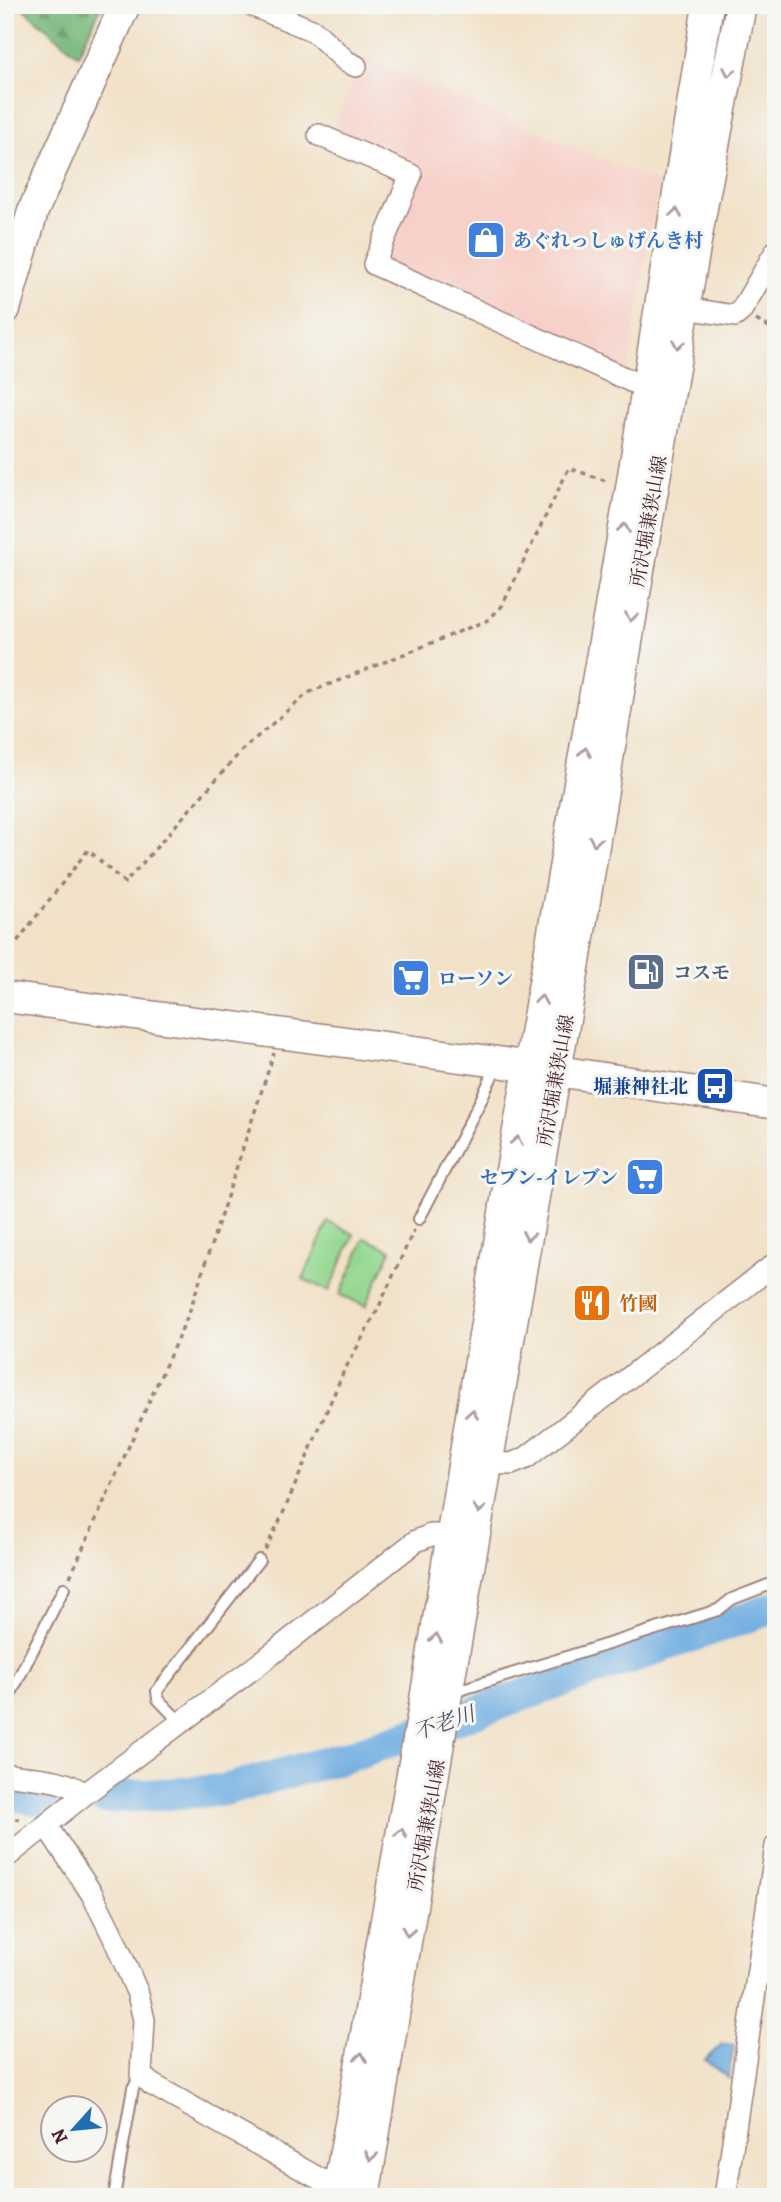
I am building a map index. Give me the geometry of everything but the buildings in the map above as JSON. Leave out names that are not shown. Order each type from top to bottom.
[{"type":"main road","points":[[5,309],[33,211],[125,5]]},
{"type":"main road","name":"所沢堀兼狭山線","points":[[347,2195],[428,1748],[487,1463],[542,1070],[708,5]]},
{"type":"main road","name":"所沢堀兼狭山線","points":[[439,1699],[453,1535],[741,5]]},
{"type":"main road","points":[[5,997],[498,1062],[776,1104]]},
{"type":"street","points":[[251,5],[314,31],[347,62],[356,66]]},
{"type":"street","points":[[318,135],[411,175],[374,264],[633,382]]},
{"type":"street","points":[[684,308],[735,316],[741,311],[776,251]]},
{"type":"street","points":[[487,1463],[511,1464],[526,1458],[776,1263]]},
{"type":"street","points":[[5,1858],[416,1541],[431,1535],[453,1535]]},
{"type":"street","points":[[5,1774],[63,1781],[85,1794]]},
{"type":"street","points":[[46,1825],[92,1894],[138,1994],[144,2020],[141,2075],[151,2084],[347,2195]]},
{"type":"street","points":[[725,2197],[776,1846]]},
{"type":"lane","points":[[419,1219],[498,1062]]},
{"type":"lane","points":[[180,1722],[158,1699],[157,1690],[160,1683],[260,1560]]},
{"type":"lane","points":[[439,1699],[718,1610],[732,1599],[776,1582]]},
{"type":"lane","points":[[5,1705],[64,1588]]},
{"type":"lane","points":[[114,2197],[132,2088],[141,2075]]},
{"type":"path","points":[[5,957],[88,850],[125,883],[243,749],[308,693],[488,620],[502,606],[569,468],[631,488]]},
{"type":"path","points":[[64,1588],[189,1313],[280,1035]]},
{"type":"path","points":[[260,1560],[281,1518],[343,1373],[377,1311],[419,1219]]},
{"type":"shaded area","points":[[363,57],[659,183],[627,375],[384,263],[417,170],[331,133]]},
{"type":"green space","points":[[19,5],[102,5],[78,55]]},
{"type":"green space","points":[[328,1222],[354,1234],[329,1291],[303,1279]]},
{"type":"green space","points":[[365,1238],[391,1250],[366,1306],[340,1295]]},
{"type":"water","points":[[722,2044],[734,2045],[728,2078],[705,2060]]},
{"type":"waterway","name":"不老川","points":[[104,1798],[224,1790],[349,1756],[776,1607]]},
{"type":"waterway","name":"不老川","points":[[5,1794],[48,1801]]},
{"type":"place","name":"あぐれっしゅげんき村","points":[[486,240]]},
{"type":"place","name":"コスモ","points":[[646,972]]},
{"type":"place","name":"ローソン","points":[[411,978]]},
{"type":"place","name":"堀兼神社北","points":[[715,1086]]},
{"type":"place","name":"セブン-イレブン","points":[[645,1177]]},
{"type":"place","name":"竹國","points":[[592,1303]]}]
